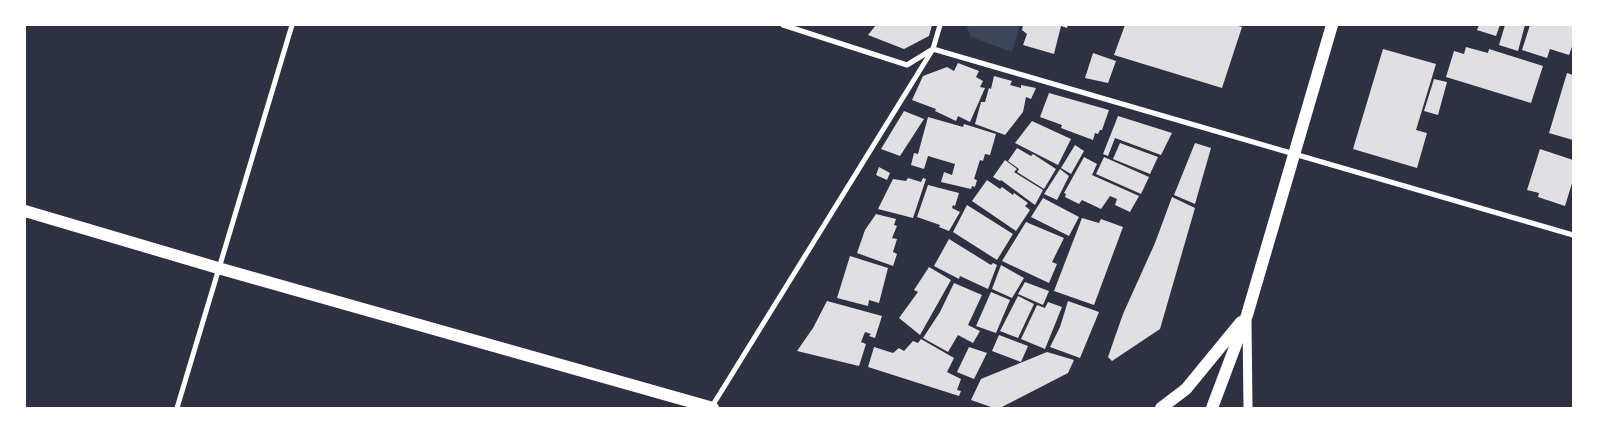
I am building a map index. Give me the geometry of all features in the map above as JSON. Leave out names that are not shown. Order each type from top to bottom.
[{"type":"main road","points":[[1212,408],[1247,315],[1332,25]]},
{"type":"main road","points":[[25,212],[712,408]]},
{"type":"main road","points":[[1161,408],[1186,389],[1247,315]]},
{"type":"street","points":[[177,408],[292,25]]},
{"type":"street","points":[[783,25],[907,65],[933,49],[1573,235]]},
{"type":"street","points":[[712,408],[933,49],[940,25]]},
{"type":"street","points":[[1247,315],[1248,408]]},
{"type":"shaded area","points":[[966,25],[1020,25],[1012,52],[971,37]]},
{"type":"building","points":[[876,25],[932,25],[929,36],[904,49],[868,35]]},
{"type":"building","points":[[1023,25],[1068,25],[1067,28],[1061,26],[1054,54],[1023,45],[1027,34],[1022,30]]},
{"type":"building","points":[[1125,25],[1234,25],[1242,27],[1222,88],[1114,55]]},
{"type":"building","points":[[1479,25],[1500,25],[1496,36],[1477,30]]},
{"type":"building","points":[[1505,25],[1525,25],[1518,51],[1499,45]]},
{"type":"building","points":[[1530,25],[1573,25],[1573,44],[1569,55],[1550,49],[1547,58],[1522,50]]},
{"type":"building","points":[[1466,47],[1488,53],[1489,49],[1543,66],[1531,103],[1446,77],[1454,51],[1464,54]]},
{"type":"building","points":[[1383,49],[1436,64],[1416,130],[1427,133],[1417,168],[1353,149]]},
{"type":"building","points":[[1093,53],[1116,61],[1108,83],[1085,78]]},
{"type":"building","points":[[958,63],[979,71],[976,77],[983,81],[980,87],[985,88],[970,122],[958,116],[956,121],[935,111],[936,109],[912,100],[923,76],[947,67],[954,71]]},
{"type":"building","points":[[1567,73],[1573,75],[1573,140],[1549,133]]},
{"type":"building","points":[[994,76],[1012,81],[1010,85],[1021,88],[1021,85],[1036,88],[1031,99],[1026,97],[1023,112],[1005,135],[975,124],[981,102],[985,102]]},
{"type":"building","points":[[1434,79],[1447,82],[1438,115],[1424,111]]},
{"type":"building","points":[[1049,93],[1109,110],[1102,130],[1098,134],[1095,133],[1093,140],[1061,128],[1062,125],[1040,117]]},
{"type":"building","points":[[904,111],[924,119],[900,156],[881,149]]},
{"type":"building","points":[[1118,116],[1172,133],[1161,155],[1115,138],[1108,156],[1103,154]]},
{"type":"building","points":[[928,117],[963,127],[964,124],[996,134],[990,155],[985,154],[983,161],[980,160],[974,179],[977,180],[975,187],[972,186],[971,189],[941,182],[944,172],[952,175],[955,164],[928,156],[924,169],[911,165],[914,153],[918,154]]},
{"type":"building","points":[[1032,121],[1071,139],[1058,165],[1015,143]]},
{"type":"building","points":[[1120,143],[1158,157],[1150,174],[1113,159]]},
{"type":"building","points":[[1195,143],[1211,148],[1195,204],[1174,195]]},
{"type":"building","points":[[1075,145],[1084,151],[1071,174],[1061,168]]},
{"type":"building","points":[[1017,148],[1031,156],[1033,154],[1056,169],[1044,189],[1017,172],[1019,169],[1008,161]]},
{"type":"building","points":[[1540,149],[1573,160],[1573,180],[1565,206],[1538,197],[1539,193],[1527,190]]},
{"type":"building","points":[[1084,157],[1097,164],[1092,175],[1139,196],[1130,212],[1115,205],[1117,199],[1110,196],[1101,209],[1082,200],[1079,204],[1065,197],[1066,194],[1064,193]]},
{"type":"building","points":[[1104,157],[1149,177],[1141,194],[1096,174]]},
{"type":"building","points":[[1005,160],[1017,169],[1014,172],[1043,190],[1035,205],[1001,180],[993,177]]},
{"type":"building","points":[[879,167],[890,173],[887,180],[876,175]]},
{"type":"building","points":[[1060,169],[1069,176],[1057,200],[1044,194]]},
{"type":"building","points":[[908,178],[921,182],[923,178],[926,179],[913,218],[878,209],[893,179],[906,181]]},
{"type":"building","points":[[987,180],[1000,189],[1002,187],[1013,195],[1014,193],[1028,203],[1025,206],[1030,210],[1016,231],[972,201]]},
{"type":"building","points":[[928,185],[959,193],[955,206],[953,205],[952,208],[960,212],[949,231],[939,227],[940,225],[917,217]]},
{"type":"building","points":[[1172,197],[1195,208],[1160,329],[1112,361],[1108,357],[1123,314],[1155,243]]},
{"type":"building","points":[[1043,198],[1079,217],[1069,236],[1031,217]]},
{"type":"building","points":[[967,205],[1013,234],[997,260],[953,232]]},
{"type":"building","points":[[876,214],[896,219],[894,225],[897,226],[892,238],[897,239],[893,252],[897,254],[893,266],[857,253],[865,230]]},
{"type":"building","points":[[1082,218],[1099,223],[1101,219],[1123,227],[1094,305],[1054,291]]},
{"type":"building","points":[[1026,222],[1064,238],[1052,262],[1057,264],[1049,283],[1002,261]]},
{"type":"building","points":[[949,239],[991,265],[993,263],[997,265],[988,289],[960,276],[959,279],[934,266]]},
{"type":"building","points":[[850,256],[888,268],[879,303],[869,300],[868,306],[837,298]]},
{"type":"building","points":[[1001,265],[1024,278],[1012,298],[992,289]]},
{"type":"building","points":[[929,267],[951,280],[920,335],[899,318],[918,292],[914,290]]},
{"type":"building","points":[[1025,282],[1049,291],[1043,305],[1018,294]]},
{"type":"building","points":[[954,283],[982,295],[968,325],[980,331],[973,343],[958,335],[948,352],[923,338],[940,312]]},
{"type":"building","points":[[991,292],[1010,300],[996,333],[976,326]]},
{"type":"building","points":[[1018,296],[1034,304],[1018,338],[1000,331]]},
{"type":"building","points":[[827,301],[882,316],[875,338],[865,332],[861,342],[866,344],[859,366],[797,351],[813,328]]},
{"type":"building","points":[[1068,301],[1099,312],[1080,358],[1050,347],[1060,327]]},
{"type":"building","points":[[1048,302],[1062,307],[1045,349],[1021,339],[1037,305],[1045,308]]},
{"type":"building","points":[[999,335],[1028,346],[1021,362],[992,351]]},
{"type":"building","points":[[921,339],[954,358],[947,372],[961,379],[957,390],[961,391],[959,396],[868,367],[874,347],[893,353],[899,348],[904,351],[913,341],[918,343]]},
{"type":"building","points":[[969,347],[987,353],[974,379],[957,372]]},
{"type":"building","points":[[1047,352],[1074,360],[1068,373],[1000,408],[994,408],[971,400],[981,379]]}]
